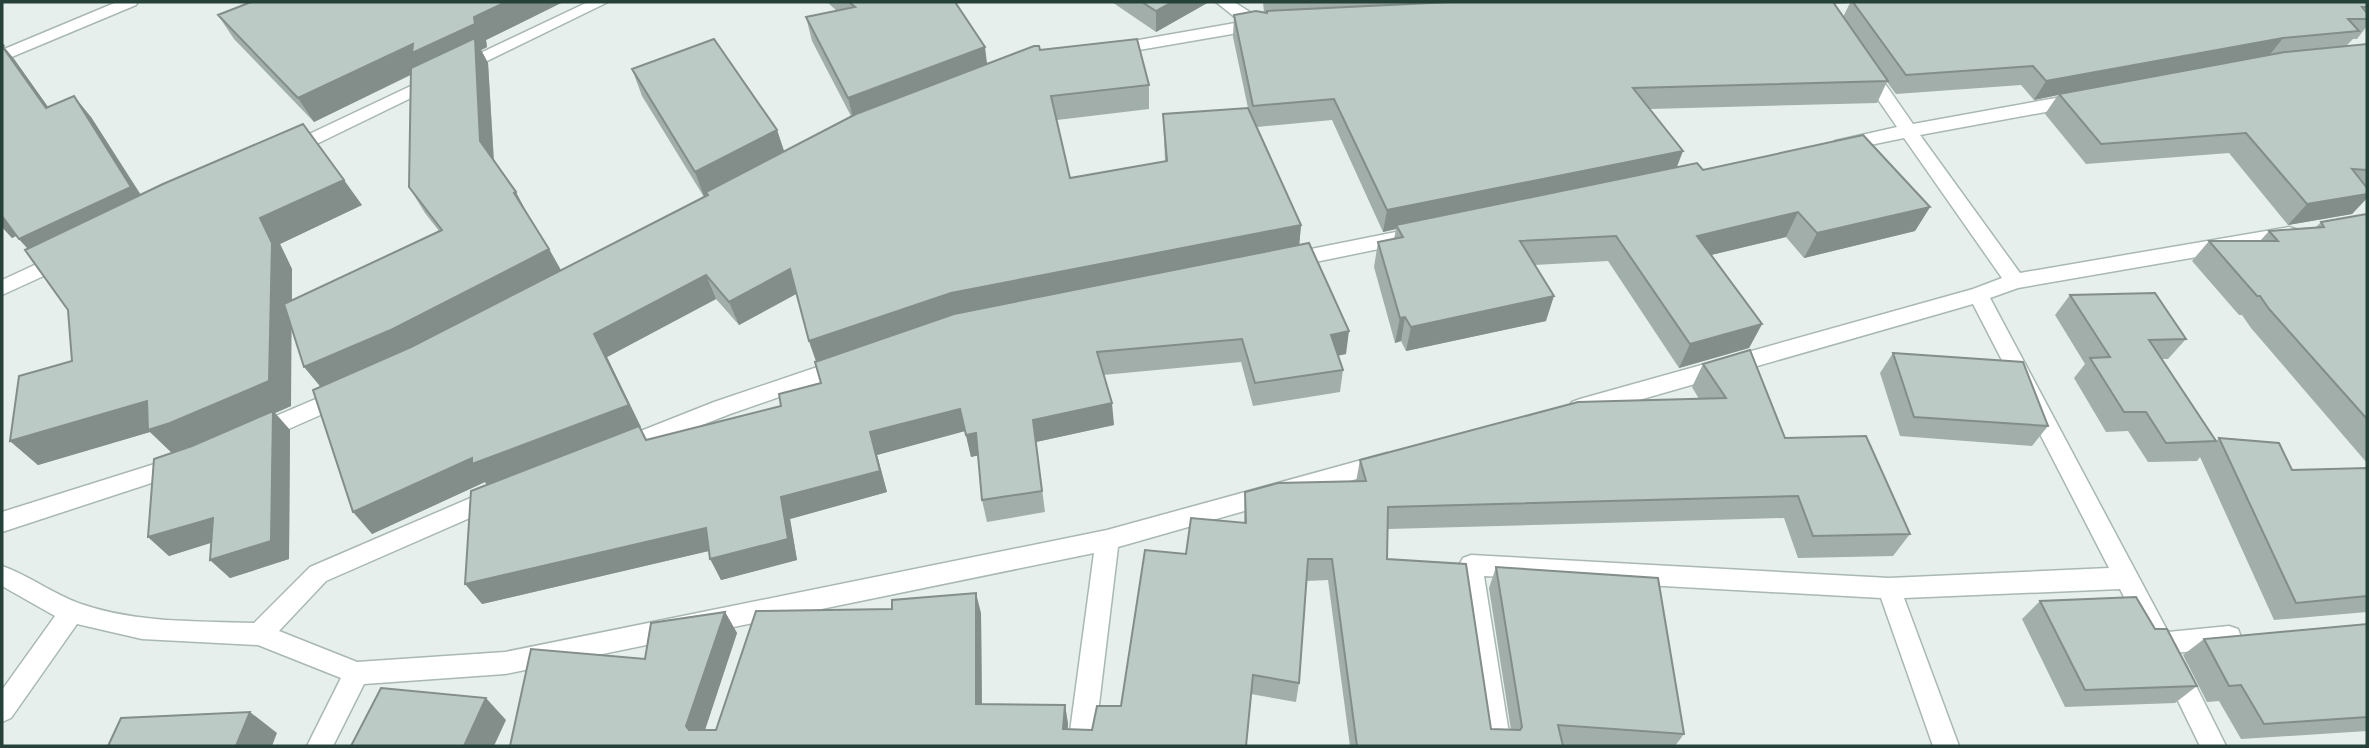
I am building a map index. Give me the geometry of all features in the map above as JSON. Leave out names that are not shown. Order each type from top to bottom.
[{"type":"street","points":[[2,56],[130,2]]},
{"type":"street","points":[[276,157],[600,2]]},
{"type":"street","points":[[1224,2],[1255,25]]},
{"type":"street","points":[[1097,52],[1255,25],[1282,23]]},
{"type":"street","points":[[1856,55],[2015,281]]},
{"type":"street","points":[[1826,148],[2095,97]]},
{"type":"street","points":[[1564,413],[1978,295],[2015,281],[2313,230]]},
{"type":"street","points":[[1269,265],[1432,232]]},
{"type":"street","points":[[2,288],[77,252]]},
{"type":"street","points":[[1978,295],[2213,746]]},
{"type":"street","points":[[595,457],[722,408],[865,359]]},
{"type":"street","points":[[240,441],[355,390]]},
{"type":"street","points":[[2,522],[202,457]]},
{"type":"street","points":[[2,576],[19,581],[72,611],[128,626],[259,634],[357,673],[505,663],[1107,540],[1402,458]]},
{"type":"street","points":[[259,634],[318,574],[519,487]]},
{"type":"street","points":[[1081,746],[1107,540]]},
{"type":"street","points":[[1498,746],[1471,565],[1889,589],[2125,578]]},
{"type":"street","points":[[1889,589],[1946,746]]},
{"type":"street","points":[[751,634],[759,609]]},
{"type":"street","points":[[2,710],[72,611]]},
{"type":"street","points":[[2161,644],[2244,636]]},
{"type":"street","points":[[320,746],[357,673]]},
{"type":"building","points":[[251,2],[506,2],[474,17],[475,24],[412,53],[413,44],[298,98],[218,15]]},
{"type":"building","points":[[849,2],[955,2],[985,47],[848,98],[806,17],[855,7]]},
{"type":"building","points":[[1142,2],[1172,2],[1156,11]]},
{"type":"building","points":[[1451,2],[1833,2],[1888,81],[1633,88],[1683,151],[1387,210],[1334,99],[1253,106],[1234,15],[1256,11],[1267,13]]},
{"type":"building","points":[[1853,2],[2367,2],[2367,7],[2362,7],[2367,13],[2367,19],[2348,19],[2359,31],[2283,38],[2046,81],[2033,66],[1906,75]]},
{"type":"building","points":[[475,38],[480,141],[516,192],[514,193],[549,249],[393,329],[304,367],[284,304],[442,230],[409,187],[411,68]]},
{"type":"building","points":[[714,39],[777,130],[695,172],[632,69]]},
{"type":"building","points":[[1137,39],[1149,85],[1051,96],[1070,178],[1167,161],[1163,114],[1248,108],[1301,225],[951,293],[809,341],[790,269],[729,302],[706,275],[594,334],[629,405],[472,464],[472,458],[353,512],[313,390],[411,347],[708,195],[706,192],[856,114],[1034,46],[1039,46],[1040,50]]},
{"type":"building","points":[[2367,44],[2367,170],[2352,169],[2367,188],[2367,194],[2307,204],[2246,133],[2101,144],[2059,94],[2285,52]]},
{"type":"building","points":[[2,46],[46,108],[74,96],[131,187],[19,239],[2,216]]},
{"type":"building","points":[[303,124],[344,180],[260,218],[272,243],[269,381],[148,430],[147,401],[10,441],[19,376],[72,361],[68,310],[25,250],[163,184]]},
{"type":"building","points":[[1863,135],[1930,207],[1817,233],[1798,212],[1697,236],[1762,324],[1690,344],[1616,236],[1520,241],[1554,296],[1411,327],[1405,317],[1400,318],[1378,242],[1403,237],[1396,225],[1697,163],[1703,170]]},
{"type":"building","points":[[2367,214],[2367,419],[2209,241],[2278,241],[2269,231],[2324,227],[2321,222]]},
{"type":"building","points":[[1309,243],[1349,331],[1331,335],[1343,370],[1255,383],[1242,339],[1097,352],[1112,403],[1033,420],[1042,491],[982,500],[976,433],[966,435],[960,409],[870,432],[880,471],[781,497],[788,539],[710,559],[706,528],[465,584],[471,491],[639,426],[646,440],[781,406],[779,394],[821,383],[815,362],[954,314]]},
{"type":"building","points":[[2155,293],[2186,339],[2149,340],[2216,441],[2166,443],[2146,412],[2124,412],[2090,358],[2110,357],[2070,295]]},
{"type":"building","points":[[1750,350],[1785,438],[1866,436],[1910,534],[1813,536],[1798,496],[1388,507],[1387,559],[1466,564],[1491,729],[1520,730],[1522,727],[1496,567],[1658,578],[1684,734],[1558,725],[1563,746],[1357,746],[1332,559],[1308,559],[1299,683],[1253,675],[1246,746],[510,746],[531,649],[645,659],[651,623],[725,612],[686,726],[689,730],[716,730],[756,611],[892,609],[892,600],[976,593],[976,704],[1065,705],[1063,729],[1092,730],[1097,706],[1121,706],[1145,550],[1186,554],[1191,518],[1246,523],[1245,492],[1278,483],[1366,481],[1360,460],[1578,402],[1726,398],[1703,364]]},
{"type":"building","points":[[1893,353],[2023,362],[2048,426],[1914,417]]},
{"type":"building","points":[[273,411],[271,541],[210,560],[213,518],[148,537],[154,459],[192,446]]},
{"type":"building","points":[[2219,438],[2279,443],[2292,470],[2367,468],[2367,596],[2296,603]]},
{"type":"building","points":[[2136,597],[2155,629],[2167,629],[2197,686],[2085,690],[2040,601]]},
{"type":"building","points":[[2367,624],[2367,717],[2264,724],[2241,685],[2229,686],[2204,639]]},
{"type":"building","points":[[381,688],[486,698],[464,746],[351,746]]},
{"type":"building","points":[[250,712],[236,746],[108,746],[121,718]]}]
